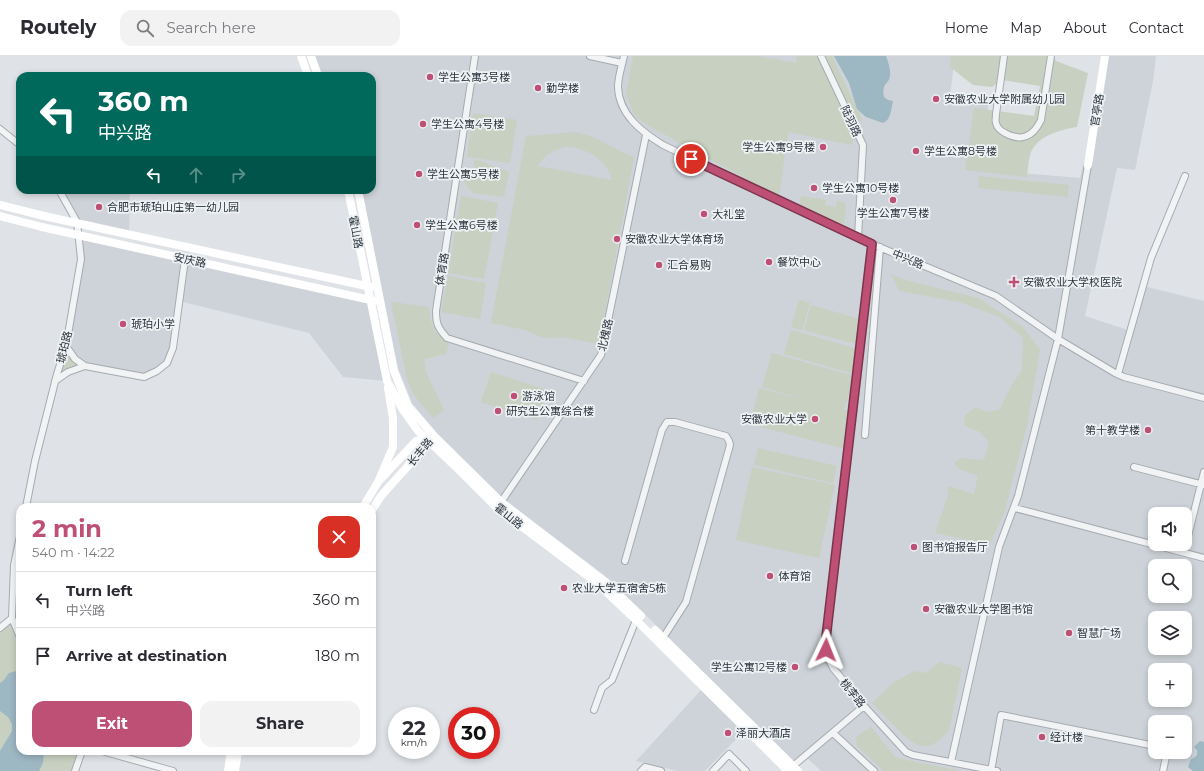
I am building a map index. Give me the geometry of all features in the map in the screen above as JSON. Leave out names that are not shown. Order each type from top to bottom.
[{"type":"main road","points":[[301,56],[307,72]]},
{"type":"main road","points":[[311,56],[317,72]]},
{"type":"main road","name":"官亭路","points":[[1088,164],[1105,56]]},
{"type":"main road","name":"霍山路","points":[[349,194],[387,381],[403,410],[418,431],[430,439],[499,505],[597,583],[793,769]]},
{"type":"main road","name":"霍山路","points":[[359,194],[394,371],[408,406],[430,439]]},
{"type":"main road","name":"安庆路","points":[[0,205],[44,216],[378,288]]},
{"type":"main road","name":"安庆路","points":[[0,216],[381,303]]},
{"type":"main road","points":[[378,482],[393,447],[393,418],[387,381]]},
{"type":"main road","name":"长丰路","points":[[365,503],[378,482],[416,441],[430,439]]},
{"type":"main road","name":"长丰路","points":[[376,504],[430,439]]},
{"type":"main road","name":"霍山路","points":[[499,505],[604,581],[793,769]]},
{"type":"main road","points":[[228,771],[230,755]]},
{"type":"main road","points":[[235,771],[237,755]]},
{"type":"street","name":"体育路","points":[[475,56],[436,311],[436,322],[440,330],[447,338],[584,381]]},
{"type":"street","points":[[590,56],[622,63]]},
{"type":"street","name":"中兴路","points":[[624,56],[619,80],[619,96],[627,115],[646,135],[663,146],[872,244],[996,296],[1058,339],[1107,369],[1118,374],[1204,398]]},
{"type":"street","name":"陆羽路","points":[[821,56],[863,144],[858,237]]},
{"type":"street","points":[[1004,56],[996,123],[1000,130],[1011,136],[1020,138],[1037,129],[1041,120],[1051,56]]},
{"type":"street","points":[[0,129],[16,142]]},
{"type":"street","name":"北槐路","points":[[499,505],[601,355],[646,135]]},
{"type":"street","points":[[951,762],[998,547],[1014,508],[1058,339],[1088,164]]},
{"type":"street","points":[[1118,374],[1151,258],[1185,176]]},
{"type":"street","name":"琥珀路","points":[[27,503],[35,461],[55,381],[66,346],[81,260],[77,222],[61,194]]},
{"type":"street","name":"桃李路","points":[[872,244],[826,638],[826,650],[833,668],[864,706],[906,752],[913,755],[993,771]]},
{"type":"street","points":[[865,435],[880,247]]},
{"type":"street","points":[[66,346],[75,359],[85,366],[144,377],[157,371],[166,364],[172,348],[185,259]]},
{"type":"street","points":[[55,381],[68,372],[85,366]]},
{"type":"street","points":[[625,561],[662,430],[667,422],[675,422],[726,436],[730,445],[686,602],[663,638]]},
{"type":"street","points":[[1134,467],[1202,485]]},
{"type":"street","points":[[1184,552],[1202,485],[1204,472]]},
{"type":"street","points":[[1014,508],[1204,558]]},
{"type":"street","points":[[16,555],[14,565],[12,618],[16,628]]},
{"type":"street","points":[[0,628],[12,618]]},
{"type":"street","points":[[594,710],[602,688],[612,680],[636,620]]},
{"type":"street","points":[[793,769],[864,706]]},
{"type":"street","points":[[993,771],[1001,716],[1148,745]]},
{"type":"street","points":[[833,733],[874,771]]},
{"type":"street","points":[[713,771],[729,754],[746,771]]},
{"type":"street","points":[[76,771],[81,755]]},
{"type":"street","points":[[116,755],[173,771]]},
{"type":"street","points":[[1164,771],[1166,759]]},
{"type":"street","points":[[641,771],[645,767],[661,771]]},
{"type":"shaded area","name":"安徽农业大学","points":[[315,56],[955,56],[950,96],[989,103],[975,169],[1080,178],[1083,164],[1088,164],[1105,56],[1156,56],[1153,81],[1135,170],[1117,168],[1085,316],[1131,331],[1143,286],[1204,301],[1204,771],[821,771],[805,756],[797,764],[608,578],[505,500],[438,434],[412,403],[398,368],[363,194],[376,194],[376,72],[321,72]]},
{"type":"shaded area","name":"合肥市琥珀山庄第一幼儿园","points":[[61,194],[130,194],[129,235],[77,222]]},
{"type":"shaded area","points":[[79,236],[370,300],[387,381],[343,377],[309,333],[179,301],[173,348],[167,363],[144,377],[85,366],[66,346],[81,259]]},
{"type":"shaded area","points":[[701,690],[743,732],[705,771],[678,771],[636,761]]},
{"type":"green space","points":[[633,56],[757,56],[796,63],[797,56],[832,56],[862,119],[851,130],[854,135],[852,145],[788,132],[779,197],[637,118],[632,110],[626,94]]},
{"type":"green space","points":[[951,56],[1054,56],[1056,61],[1088,73],[1077,127],[1056,132],[1037,143],[1030,155],[1027,177],[965,170],[974,108],[1034,116],[1040,86],[1002,80],[992,87],[973,85],[950,67]]},
{"type":"green space","points":[[473,113],[517,120],[510,163],[467,157]]},
{"type":"green space","points":[[575,132],[593,137],[634,158],[599,344],[562,337],[546,338],[526,330],[491,323],[526,136]],"holes":[[[565,147],[588,152],[600,160],[606,166],[612,180],[538,166],[543,159],[553,151]]]},
{"type":"green space","points":[[478,160],[509,172],[504,197],[473,193],[465,184],[464,172],[476,169],[473,161]]},
{"type":"green space","points":[[979,176],[1069,185],[1068,197],[978,188]]},
{"type":"green space","points":[[461,196],[498,203],[484,279],[448,273]]},
{"type":"green space","points":[[801,196],[826,200],[825,205],[836,207],[837,201],[846,203],[844,223],[837,224],[799,206]]},
{"type":"green space","points":[[891,274],[905,280],[978,298],[1023,327],[1040,350],[1027,426],[1004,513],[990,544],[935,533],[948,496],[948,486],[974,494],[978,476],[957,468],[954,463],[961,458],[980,460],[985,458],[989,442],[980,432],[965,426],[964,416],[976,407],[986,412],[999,410],[1013,383],[1022,370],[1023,338],[1000,317],[960,302],[899,291]]},
{"type":"green space","points":[[448,276],[486,283],[480,319],[441,312]]},
{"type":"green space","points":[[799,300],[810,303],[802,330],[791,327]]},
{"type":"green space","points":[[391,302],[429,307],[434,329],[440,337],[449,344],[446,354],[424,359],[426,372],[444,410],[433,418],[414,395],[407,379]]},
{"type":"green space","points":[[811,305],[863,320],[856,344],[804,330]]},
{"type":"green space","points":[[791,330],[858,349],[851,373],[784,354]]},
{"type":"green space","points":[[66,346],[85,366],[55,381]]},
{"type":"green space","points":[[772,353],[854,376],[844,410],[854,413],[845,449],[750,424],[759,388],[814,402],[762,387]]},
{"type":"green space","name":"游泳馆","points":[[491,372],[547,390],[537,420],[481,402]]},
{"type":"green space","points":[[758,448],[837,466],[833,483],[754,465]]},
{"type":"green space","points":[[752,467],[835,485],[819,558],[736,540]]},
{"type":"green space","points":[[12,618],[16,628],[16,755],[81,755],[75,771],[0,771],[0,628]]},
{"type":"green space","points":[[940,662],[962,668],[949,730],[934,744],[921,746],[903,734],[872,703],[893,683],[914,671],[925,673]]},
{"type":"green space","points":[[871,727],[895,757],[961,771],[884,771],[856,745],[857,736]]},
{"type":"water","points":[[834,56],[886,56],[890,74],[889,79],[884,86],[883,92],[884,97],[893,101],[890,114],[886,122],[883,123],[866,117],[857,109],[849,83]]},
{"type":"water","points":[[16,671],[16,755],[44,755],[43,763],[39,771],[0,771],[0,751],[12,731],[12,724],[8,717],[0,711],[0,683],[9,673]]},
{"type":"water","points":[[1200,741],[1204,742],[1204,771],[1193,771],[1188,767],[1191,759],[1197,755],[1197,750],[1194,747]]},
{"type":"place","name":"学生公寓3号楼","points":[[430,77]]},
{"type":"place","name":"勤学楼","points":[[538,88]]},
{"type":"place","name":"安徽农业大学附属幼儿园","points":[[936,99]]},
{"type":"place","name":"学生公寓4号楼","points":[[423,124]]},
{"type":"place","name":"学生公寓9号楼","points":[[823,147]]},
{"type":"place","name":"学生公寓8号楼","points":[[916,151]]},
{"type":"place","name":"学生公寓5号楼","points":[[419,174]]},
{"type":"place","name":"学生公寓10号楼","points":[[814,188]]},
{"type":"place","name":"学生公寓7号楼","points":[[893,200]]},
{"type":"place","name":"合肥市琥珀山庄第一幼儿园","points":[[99,207]]},
{"type":"place","name":"大礼堂","points":[[704,214]]},
{"type":"place","name":"学生公寓6号楼","points":[[417,225]]},
{"type":"place","name":"安徽农业大学体育场","points":[[617,239]]},
{"type":"place","name":"餐饮中心","points":[[769,262]]},
{"type":"place","name":"汇合易购","points":[[659,265]]},
{"type":"place","name":"安徽农业大学校医院","points":[[1014,282]]},
{"type":"place","name":"琥珀小学","points":[[123,324]]},
{"type":"place","name":"游泳馆","points":[[514,396]]},
{"type":"place","name":"研究生公寓综合楼","points":[[498,411]]},
{"type":"place","name":"安徽农业大学","points":[[815,419]]},
{"type":"place","name":"第十教学楼","points":[[1148,430]]},
{"type":"place","name":"图书馆报告厅","points":[[914,547]]},
{"type":"place","name":"体育馆","points":[[770,576]]},
{"type":"place","name":"农业大学五宿舍5栋","points":[[564,588]]},
{"type":"place","name":"安徽农业大学图书馆","points":[[926,609]]},
{"type":"place","name":"智慧广场","points":[[1069,633]]},
{"type":"place","name":"学生公寓12号楼","points":[[795,667]]},
{"type":"place","name":"泽丽大酒店","points":[[728,733]]},
{"type":"place","name":"经计楼","points":[[1042,737]]},
{"type":"route","points":[[691,159],[872,244],[826,638],[826,650]]}]
